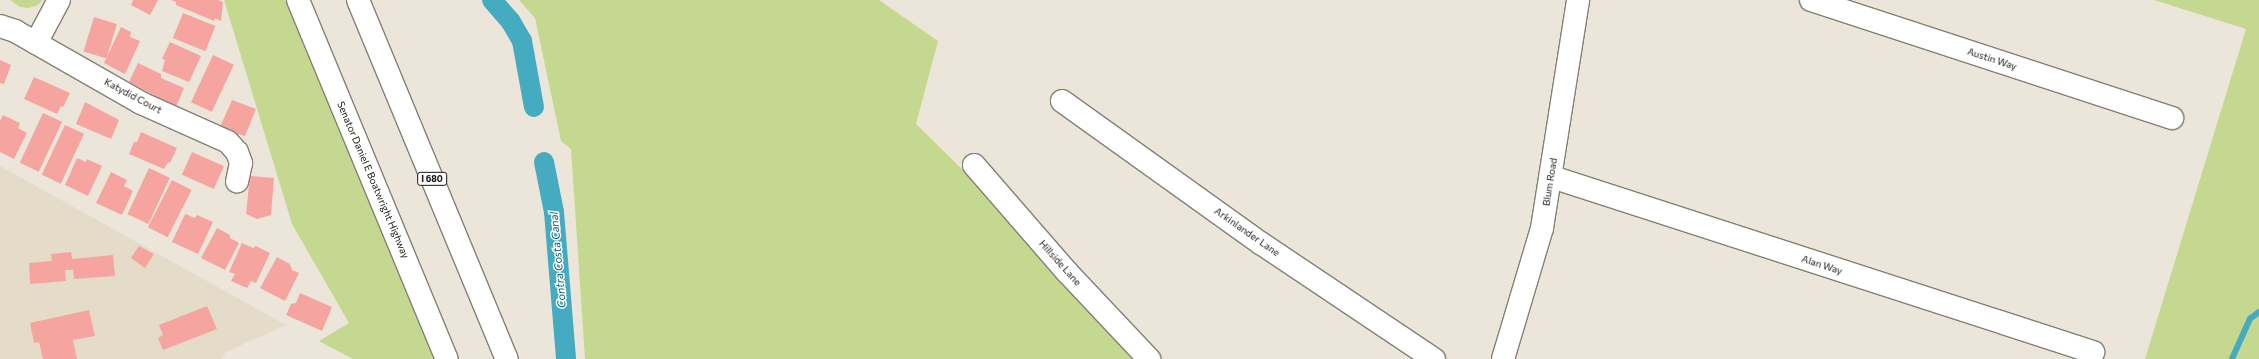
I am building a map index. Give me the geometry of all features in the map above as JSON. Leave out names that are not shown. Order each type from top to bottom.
[{"type":"main road","points":[[36,43],[59,0]]},
{"type":"main road","name":"Senator Daniel E Boatwright Highway","points":[[298,0],[447,359]]},
{"type":"main road","name":"I 680","points":[[358,0],[507,359]]},
{"type":"main road","name":"Blum Road","points":[[1503,359],[1542,228],[1552,177],[1578,0]]},
{"type":"main road","name":"Austin Way","points":[[1811,0],[2172,118]]},
{"type":"main road","name":"Katydid Court","points":[[0,26],[16,32],[141,103],[228,142],[238,152],[241,163],[237,182]]},
{"type":"main road","name":"Arkinlander Lane","points":[[1062,101],[1262,244],[1434,359]]},
{"type":"main road","name":"Hillside Lane","points":[[974,165],[1067,272],[1149,359]]},
{"type":"main road","name":"Alan Way","points":[[1552,177],[2093,352]]},
{"type":"shaded area","points":[[0,166],[286,325],[226,352],[221,359],[0,359]]},
{"type":"green space","points":[[10,0],[43,0],[36,6],[28,8],[20,7]]},
{"type":"green space","points":[[224,0],[298,0],[447,359],[353,359],[319,341],[349,323],[292,224]]},
{"type":"green space","points":[[519,0],[879,0],[938,41],[916,124],[1067,272],[1149,359],[585,359],[571,149],[561,141],[535,18]]},
{"type":"green space","points":[[2154,0],[2259,0],[2259,359],[2145,359],[2246,29]]},
{"type":"building","points":[[133,0],[158,0],[150,15],[131,5]]},
{"type":"building","points":[[171,0],[218,0],[223,2],[221,21],[215,18],[214,21],[176,5],[176,2]]},
{"type":"building","points":[[183,13],[215,26],[205,51],[173,38]]},
{"type":"building","points":[[94,17],[117,24],[106,58],[83,51]]},
{"type":"building","points":[[121,27],[131,32],[130,37],[140,41],[125,74],[104,63]]},
{"type":"building","points":[[170,42],[201,56],[189,82],[162,71],[165,60],[162,59]]},
{"type":"building","points":[[213,55],[234,65],[212,112],[191,102]]},
{"type":"building","points":[[0,60],[11,65],[4,84],[0,83]]},
{"type":"building","points":[[138,63],[161,74],[161,78],[184,88],[176,107],[129,82]]},
{"type":"building","points":[[34,77],[70,93],[63,107],[61,106],[57,114],[24,99]]},
{"type":"building","points":[[232,100],[256,109],[245,136],[238,134],[237,137],[220,127]]},
{"type":"building","points":[[85,102],[119,120],[111,139],[76,124]]},
{"type":"building","points":[[43,113],[62,122],[39,172],[20,163]]},
{"type":"building","points":[[3,115],[20,123],[18,128],[27,133],[14,159],[0,152],[0,121]]},
{"type":"building","points":[[65,125],[84,134],[61,184],[42,175]]},
{"type":"building","points":[[141,132],[177,148],[170,163],[168,162],[164,169],[129,154],[134,142],[137,142]]},
{"type":"building","points":[[192,152],[224,166],[214,189],[182,175]]},
{"type":"building","points":[[77,158],[86,162],[87,159],[102,166],[88,196],[65,185]]},
{"type":"building","points":[[149,168],[170,178],[148,224],[127,214]]},
{"type":"building","points":[[111,172],[127,180],[124,186],[133,191],[122,215],[96,203]]},
{"type":"building","points":[[250,176],[274,178],[271,215],[257,219],[246,214]]},
{"type":"building","points":[[172,180],[192,190],[168,237],[148,227]]},
{"type":"building","points":[[185,214],[195,218],[197,215],[213,222],[198,254],[172,242]]},
{"type":"building","points":[[217,228],[230,235],[230,238],[239,243],[225,270],[201,258]]},
{"type":"building","points":[[242,243],[253,248],[256,246],[270,253],[256,283],[251,281],[247,288],[231,281],[235,274],[229,272]]},
{"type":"building","points":[[139,246],[154,254],[145,268],[131,258]]},
{"type":"building","points":[[71,252],[72,259],[113,255],[115,276],[74,279],[73,270],[65,270],[66,281],[30,284],[29,263],[52,261],[51,254]]},
{"type":"building","points":[[277,257],[290,264],[292,270],[299,273],[285,301],[260,288]]},
{"type":"building","points":[[300,293],[332,307],[322,331],[286,315],[291,304],[296,303]]},
{"type":"building","points":[[207,306],[217,329],[163,350],[158,338],[163,335],[159,325]]},
{"type":"building","points":[[89,310],[95,336],[73,340],[77,359],[43,359],[39,342],[34,343],[30,323]]},
{"type":"waterway","name":"Contra Costa Canal","points":[[492,0],[511,22],[522,41],[534,107]]},
{"type":"waterway","name":"Contra Costa Canal","points":[[544,162],[554,212],[566,359]]},
{"type":"waterway","points":[[2232,359],[2250,319],[2259,312]]}]
